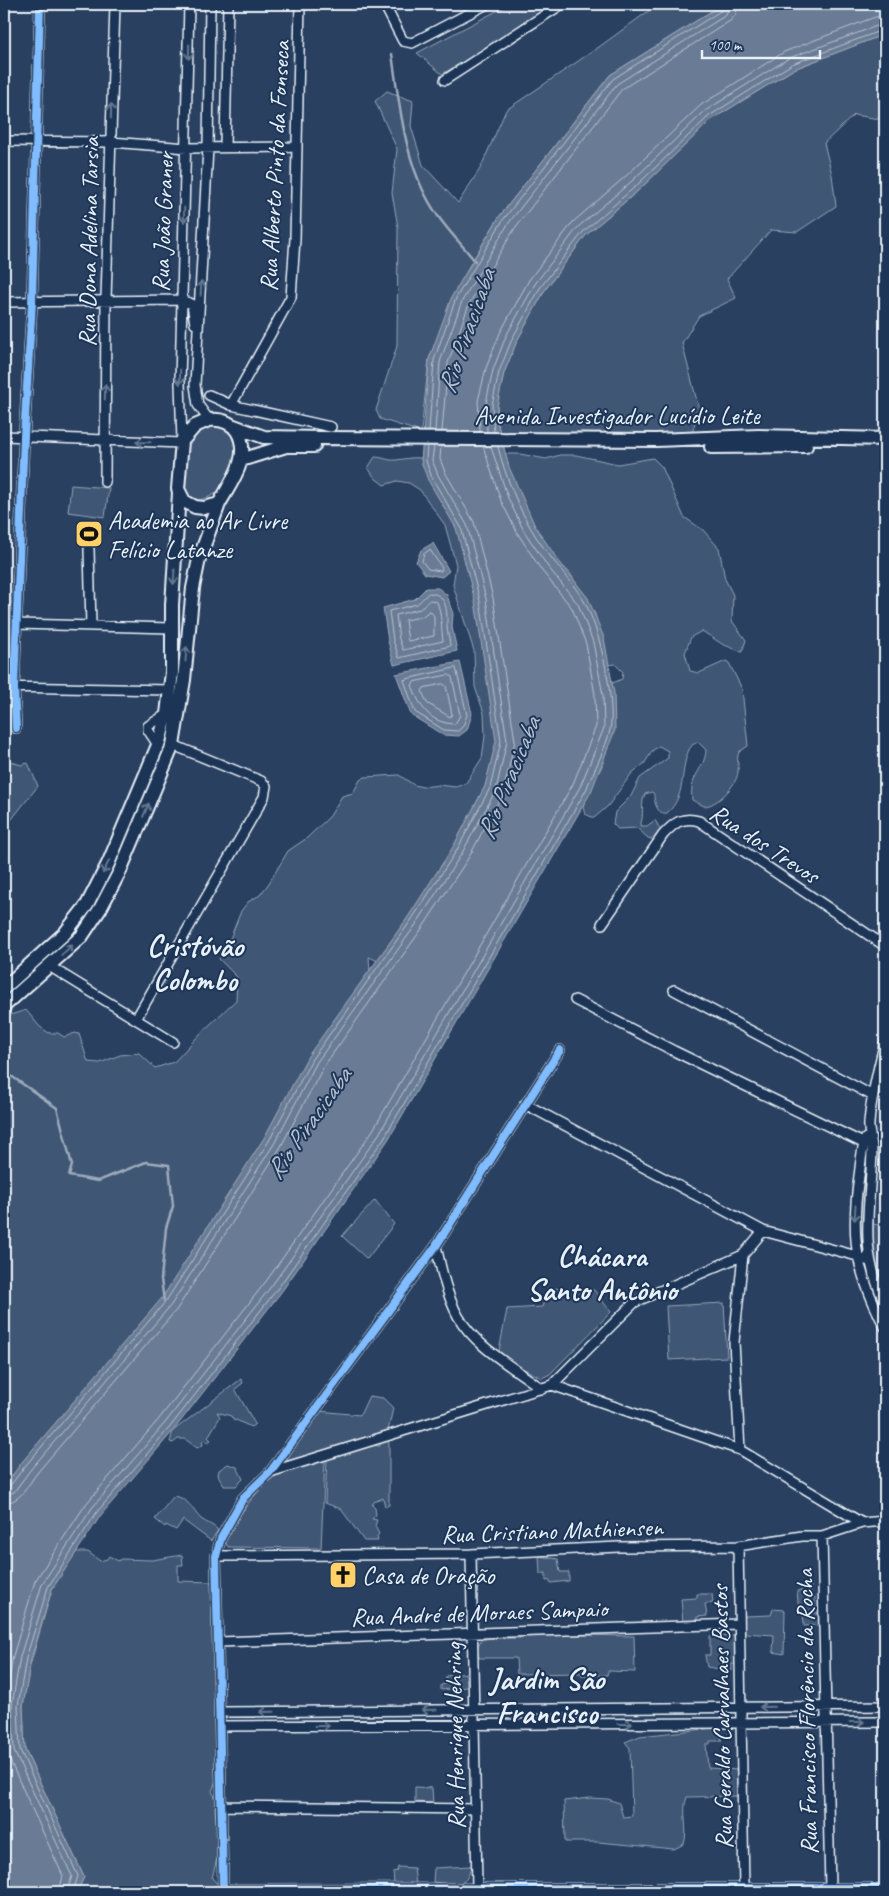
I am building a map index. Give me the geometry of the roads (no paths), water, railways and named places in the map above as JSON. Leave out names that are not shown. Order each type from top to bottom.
[{"type":"main road","points":[[4,988],[54,943],[87,905],[108,864],[158,745],[167,714],[170,690],[171,628],[182,442],[195,426],[209,420],[217,420],[231,425],[240,439],[241,460],[219,504],[199,559],[193,588],[184,680],[173,745],[120,871],[100,909],[82,936],[4,1006]]},
{"type":"main road","name":"Avenida Investigador Lucídio Leite","points":[[231,425],[264,437],[409,443]]},
{"type":"main road","name":"Avenida Investigador Lucídio Leite","points":[[241,460],[286,446],[656,440],[758,436],[885,439]]},
{"type":"main road","name":"Avenida Investigador Lucídio Leite","points":[[514,442],[651,448],[885,446]]},
{"type":"main road","points":[[178,493],[184,501],[195,507],[204,508],[219,504]]},
{"type":"street","points":[[16,728],[14,688],[24,436],[32,303],[38,140],[40,4]]},
{"type":"street","name":"Rua Dona Adelina Tarsia","points":[[106,482],[104,441],[106,300],[115,4]]},
{"type":"street","name":"Rua João Graner","points":[[182,442],[180,383],[181,300],[187,148],[189,4]]},
{"type":"street","points":[[209,420],[198,405],[196,396],[208,148],[210,4]]},
{"type":"street","points":[[225,147],[228,4]]},
{"type":"street","name":"Rua Alberto Pinto da Fonseca","points":[[231,405],[291,297],[295,239],[300,4]]},
{"type":"street","points":[[384,4],[403,41],[412,43],[471,7],[487,4]]},
{"type":"street","points":[[445,80],[562,4]]},
{"type":"street","points":[[4,141],[111,142],[187,148],[297,147]]},
{"type":"street","points":[[4,302],[181,300],[192,304],[198,338]]},
{"type":"street","points":[[210,395],[231,405],[331,427]]},
{"type":"street","points":[[4,436],[104,441],[182,442]]},
{"type":"street","points":[[89,549],[91,626]]},
{"type":"street","points":[[18,624],[171,628]]},
{"type":"street","points":[[4,688],[170,690]]},
{"type":"street","points":[[136,1019],[264,796],[266,786],[261,781],[173,745]]},
{"type":"street","name":"Rua dos Trevos","points":[[602,924],[662,835],[674,823],[685,818],[699,821],[885,946]]},
{"type":"street","points":[[49,966],[173,1042]]},
{"type":"street","points":[[674,990],[873,1096]]},
{"type":"street","points":[[575,1000],[744,1086],[863,1143]]},
{"type":"street","points":[[885,1040],[873,1096],[868,1131],[863,1143],[855,1222],[857,1256],[862,1278],[885,1328]]},
{"type":"street","points":[[560,1050],[436,1246],[270,1472],[243,1498],[220,1538],[216,1556],[223,1887],[226,1889],[476,1888],[629,1890],[885,1888]]},
{"type":"street","points":[[525,1104],[763,1232],[857,1256],[869,1261]]},
{"type":"street","points":[[868,1131],[872,1147],[867,1236],[869,1261],[885,1302]]},
{"type":"street","points":[[860,1172],[870,1174]]},
{"type":"street","points":[[858,1185],[870,1188]]},
{"type":"street","points":[[270,1472],[552,1385],[635,1302],[743,1255],[763,1232]]},
{"type":"street","points":[[436,1246],[450,1295],[464,1325],[498,1356],[542,1389]]},
{"type":"street","points":[[740,1450],[734,1342],[743,1255]]},
{"type":"street","points":[[552,1385],[740,1450],[862,1523]]},
{"type":"street","name":"Rua Cristiano Mathiensen","points":[[216,1556],[471,1554],[619,1547],[738,1546],[802,1536],[822,1536],[862,1523],[885,1521]]},
{"type":"street","name":"Rua Francisco Florêncio da Rocha","points":[[822,1536],[830,1888]]},
{"type":"street","name":"Rua Geraldo Carvalhaes Bastos","points":[[738,1546],[744,1888]]},
{"type":"street","name":"Rua Henrique Nehring","points":[[471,1554],[476,1888]]},
{"type":"street","name":"Rua André de Moraes Sampaio","points":[[219,1642],[739,1624]]},
{"type":"street","points":[[220,1712],[885,1706]]},
{"type":"street","points":[[221,1726],[885,1722]]},
{"type":"street","points":[[221,1806],[475,1809]]},
{"type":"water","name":"Rio Piracicaba","points":[[723,4],[885,4],[885,34],[794,69],[711,120],[640,189],[586,235],[545,290],[517,341],[504,373],[497,406],[497,421],[509,467],[535,526],[558,560],[588,598],[604,638],[614,693],[615,730],[591,792],[388,1140],[282,1291],[173,1431],[101,1515],[52,1589],[31,1659],[23,1706],[25,1750],[84,1877],[77,1892],[4,1892],[4,1487],[22,1462],[162,1298],[264,1138],[308,1056],[408,917],[453,847],[485,786],[496,741],[475,601],[456,528],[428,480],[421,461],[429,359],[452,296],[499,217],[610,75]]},
{"type":"water","points":[[433,543],[449,571],[442,577],[425,574],[416,562],[421,550]]},
{"type":"water","points":[[426,588],[438,588],[447,595],[453,614],[452,627],[457,651],[394,665],[383,608],[415,599]]},
{"type":"water","points":[[460,662],[472,714],[467,730],[459,736],[443,735],[411,715],[396,674]]},
{"type":"waterway","name":"Rio Piracicaba","points":[[392,54],[401,117],[418,179],[438,216],[475,261]]},
{"type":"waterway","points":[[4,1071],[57,1108],[72,1165],[69,1176],[98,1181],[146,1162],[169,1165],[173,1206],[166,1228],[161,1279],[164,1301]]},
{"type":"place","name":"Academia ao Ar Livre Felício Latanze","points":[[89,534]]},
{"type":"place","name":"Casa de Oração","points":[[343,1575]]},
{"type":"district","name":"Cristóvão Colombo","points":[[195,963]]},
{"type":"district","name":"Chácara Santo Antônio","points":[[602,1273]]},
{"type":"district","name":"Jardim São Francisco","points":[[547,1696]]}]
